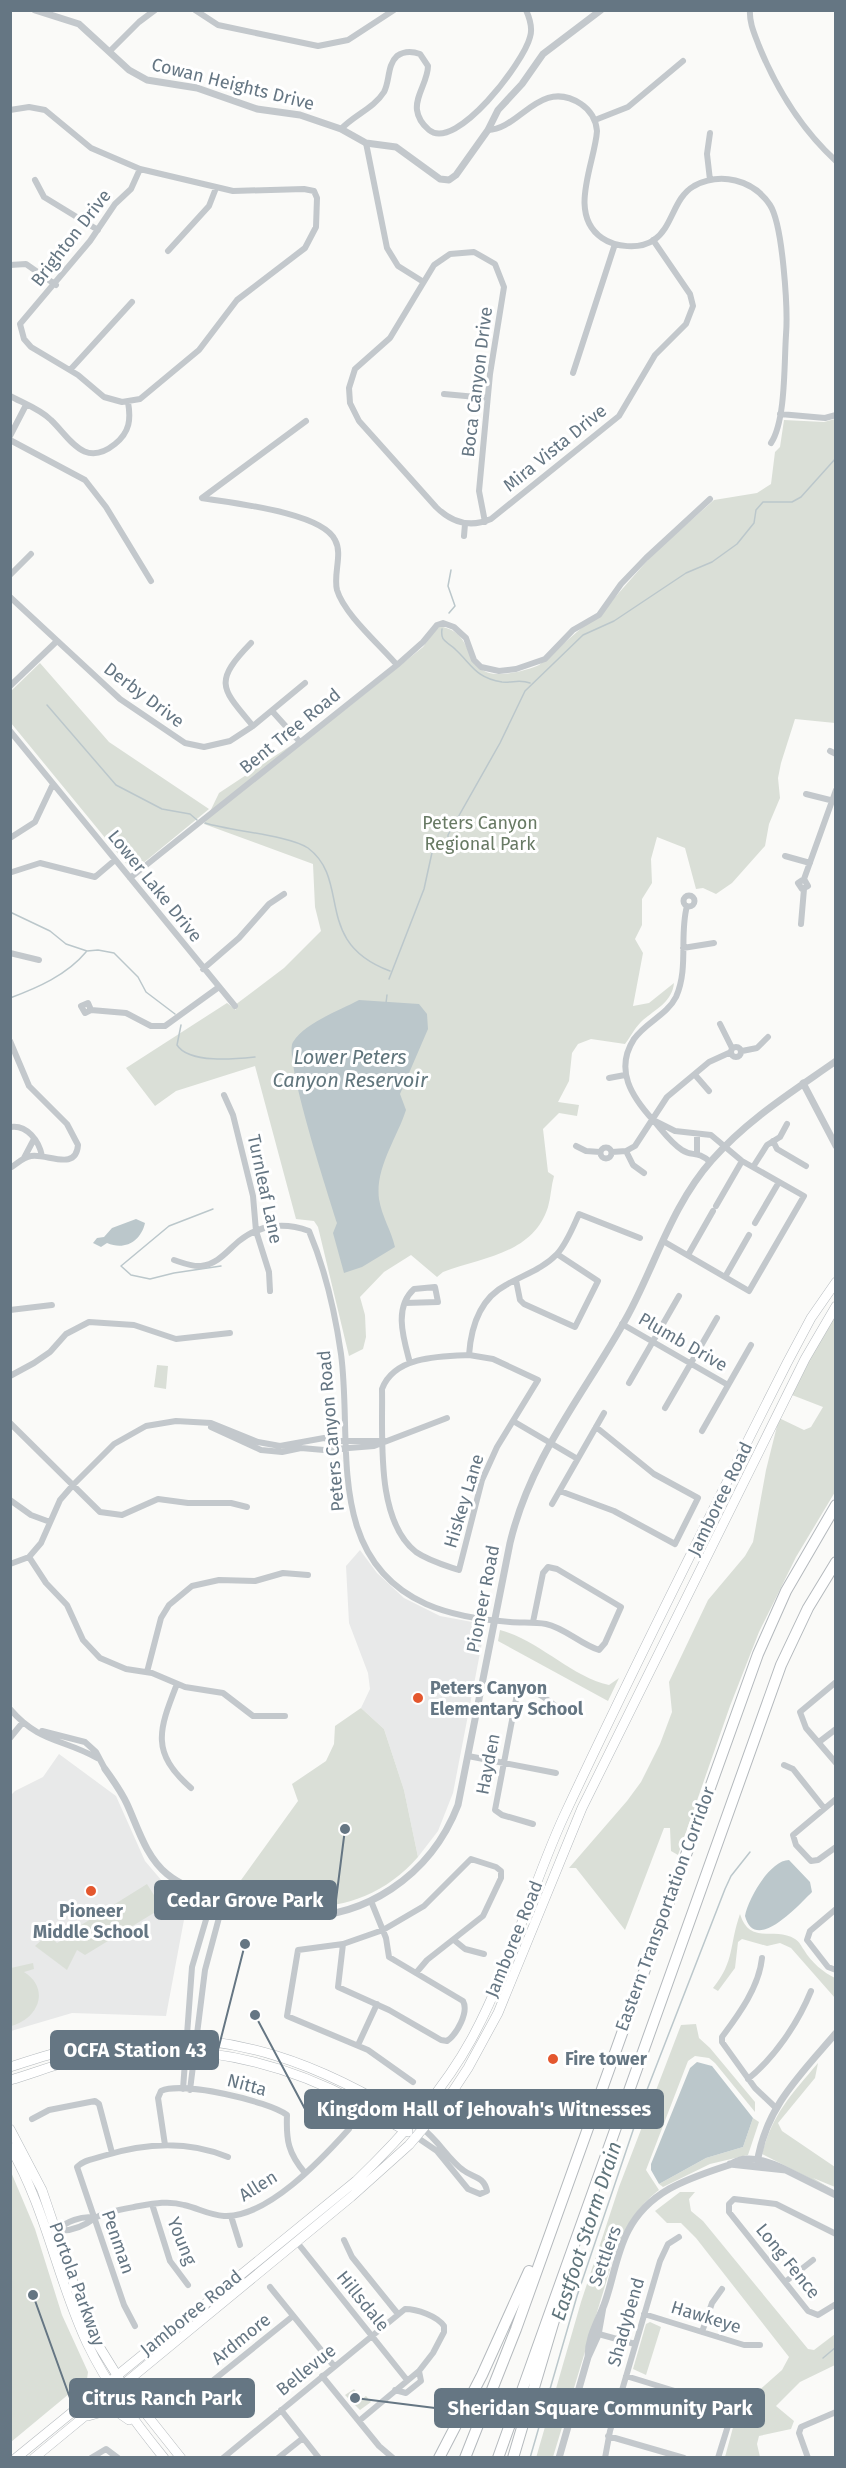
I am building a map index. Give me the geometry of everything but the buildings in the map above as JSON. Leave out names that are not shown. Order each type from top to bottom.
[{"type":"highway","name":"Eastern Transportation Corridor","points":[[465,2457],[516,2329],[758,1654],[786,1591],[836,1505]]},
{"type":"highway","name":"Eastern Transportation Corridor","points":[[498,2457],[781,1665],[808,1608],[836,1562]]},
{"type":"highway","points":[[439,2457],[482,2375],[549,2234]]},
{"type":"highway","points":[[513,2457],[538,2381],[576,2242]]},
{"type":"main road","name":"Jamboree Road","points":[[16,2457],[356,2181],[405,2130],[452,2070],[481,2021],[568,1808],[787,1363],[811,1318],[836,1282]]},
{"type":"main road","name":"Jamboree Road","points":[[34,2457],[351,2197],[415,2136],[447,2100],[485,2040],[587,1798],[800,1369],[836,1306]]},
{"type":"main road","points":[[10,2067],[59,2052],[112,2041],[190,2039],[249,2048],[306,2064],[348,2083],[422,2127]]},
{"type":"main road","points":[[10,2080],[69,2061],[108,2053],[139,2050],[190,2050],[234,2056],[277,2067],[358,2102],[415,2136]]},
{"type":"main road","name":"Portola Parkway","points":[[10,2129],[42,2190],[52,2231]]},
{"type":"main road","name":"Portola Parkway","points":[[10,2147],[52,2231],[112,2377],[114,2391],[164,2457]]},
{"type":"main road","name":"Portola Parkway","points":[[112,2377],[123,2385],[181,2457]]},
{"type":"main road","points":[[78,2421],[113,2409],[122,2413],[146,2436]]},
{"type":"street","name":"Cowan Heights Drive","points":[[35,10],[79,24],[129,70],[147,80],[196,88],[257,110],[292,113],[341,129],[366,143],[391,145],[401,149],[440,179],[446,180],[456,175],[488,130],[498,110],[522,84],[543,54],[601,10]]},
{"type":"street","points":[[110,51],[139,22],[155,10]]},
{"type":"street","points":[[195,10],[218,25],[318,46],[348,40],[394,10]]},
{"type":"street","points":[[341,129],[372,106],[384,92],[393,61],[409,52],[420,54],[428,66],[417,109],[422,123],[432,132],[441,135],[461,126],[500,86],[527,46],[532,31],[526,10]]},
{"type":"street","points":[[750,10],[754,32],[779,93],[816,142],[836,161]]},
{"type":"street","points":[[595,120],[628,106],[682,61]]},
{"type":"street","points":[[488,130],[500,126],[535,104],[552,97],[562,97],[579,102],[595,120],[597,140],[585,195],[585,213],[598,236],[615,244],[635,246],[654,240],[667,225],[680,199],[692,187],[710,180],[725,178],[740,181],[757,191],[771,206],[777,225],[788,316],[780,414],[771,443]]},
{"type":"street","points":[[10,110],[29,107],[45,110],[91,148],[140,169],[233,191],[304,189],[314,191],[317,217],[312,238],[305,248],[237,300],[206,343],[186,362],[145,396],[129,402],[104,397],[70,370],[132,302]]},
{"type":"street","points":[[710,133],[707,154],[710,180]]},
{"type":"street","points":[[366,143],[387,248],[398,266],[422,281],[390,338],[356,369],[349,388],[350,403],[359,421],[448,518],[465,524],[485,522]]},
{"type":"street","name":"Brighton Drive","points":[[70,370],[31,347],[20,331],[20,324],[56,285],[115,204],[131,189],[140,169]]},
{"type":"street","points":[[34,180],[44,197],[98,230]]},
{"type":"street","points":[[168,251],[209,206],[216,188]]},
{"type":"street","name":"Mira Vista Drive","points":[[485,522],[619,416],[655,355],[686,324],[693,306],[690,294],[654,240]]},
{"type":"street","points":[[573,373],[615,244]]},
{"type":"street","name":"Boca Canyon Drive","points":[[422,281],[444,257],[458,252],[482,255],[495,264],[504,287],[488,398],[479,491],[485,522]]},
{"type":"street","points":[[10,265],[26,264],[56,285]]},
{"type":"street","points":[[444,394],[488,398]]},
{"type":"street","points":[[10,396],[51,419],[77,448],[90,452],[105,450],[124,436],[130,417],[129,402]]},
{"type":"street","points":[[26,405],[10,438],[85,480],[106,507],[151,581]]},
{"type":"street","points":[[780,414],[825,418],[836,415]]},
{"type":"street","points":[[306,421],[202,498],[293,514],[330,533],[337,546],[336,582],[341,599],[397,665]]},
{"type":"street","name":"Bent Tree Road","points":[[130,879],[397,665],[423,642],[437,625],[443,623],[454,627],[466,638],[474,660],[481,668],[516,669],[545,659],[573,630],[599,615],[640,564],[710,499]]},
{"type":"street","points":[[464,536],[465,524]]},
{"type":"street","points":[[10,575],[31,554]]},
{"type":"street","name":"Derby Drive","points":[[10,597],[120,699],[185,743],[204,747],[221,744],[253,726],[305,683]]},
{"type":"street","points":[[10,686],[56,642]]},
{"type":"street","points":[[251,643],[231,663],[225,681],[232,700],[253,726]]},
{"type":"street","points":[[272,711],[300,742]]},
{"type":"street","name":"Lower Lake Drive","points":[[10,730],[203,969],[236,1006]]},
{"type":"street","points":[[10,838],[35,822],[53,783]]},
{"type":"street","points":[[801,924],[804,889],[799,887],[798,883],[804,879],[830,800],[836,790]]},
{"type":"street","points":[[806,794],[830,800]]},
{"type":"street","points":[[785,856],[810,863]]},
{"type":"street","points":[[12,872],[40,863],[95,877],[115,860]]},
{"type":"street","points":[[203,969],[239,938],[269,904],[284,894]]},
{"type":"street","points":[[687,906],[677,994],[666,1010],[634,1039],[627,1054],[626,1075],[631,1094],[652,1120],[683,1151],[697,1152],[710,1162]]},
{"type":"street","points":[[683,948],[714,943]]},
{"type":"street","points":[[10,953],[39,960]]},
{"type":"street","points":[[91,1010],[126,1013],[151,1026],[165,1026],[219,987]]},
{"type":"street","points":[[720,1024],[737,1057],[742,1051],[758,1048],[768,1037]]},
{"type":"street","points":[[10,1041],[29,1086],[63,1120],[78,1141],[77,1152],[72,1158],[60,1160],[42,1156],[24,1158]]},
{"type":"street","points":[[576,1146],[586,1151],[600,1152],[606,1147],[612,1152],[627,1151],[642,1139],[667,1097],[696,1076],[709,1062],[732,1050]]},
{"type":"street","name":"Pioneer Road","points":[[10,1709],[39,1734],[97,1758],[126,1801],[146,1846],[158,1866],[184,1885],[265,1912],[303,1916],[340,1912],[371,1901],[410,1876],[442,1839],[458,1805],[516,1516],[536,1466],[622,1324],[683,1200],[710,1162],[764,1111],[836,1061]]},
{"type":"street","points":[[609,1078],[626,1075]]},
{"type":"street","points":[[696,1076],[709,1091]]},
{"type":"street","points":[[803,1083],[836,1146]]},
{"type":"street","name":"Turnleaf Lane","points":[[224,1095],[233,1115],[251,1188],[256,1232],[269,1272],[270,1290]]},
{"type":"street","points":[[652,1120],[675,1131],[711,1135],[742,1161],[804,1196],[749,1291],[663,1241]]},
{"type":"street","points":[[753,1167],[767,1145],[780,1137],[787,1124]]},
{"type":"street","points":[[10,1127],[21,1127],[34,1139],[42,1156]]},
{"type":"street","points":[[697,1152],[698,1134]]},
{"type":"street","points":[[10,1168],[24,1158],[34,1139]]},
{"type":"street","points":[[773,1141],[777,1149],[806,1166]]},
{"type":"street","points":[[627,1151],[633,1165],[644,1173]]},
{"type":"street","points":[[688,1256],[742,1161]]},
{"type":"street","points":[[755,1223],[779,1182]]},
{"type":"street","points":[[384,1442],[382,1389],[390,1376],[410,1363],[431,1357],[469,1355],[472,1327],[478,1313],[495,1292],[539,1269],[557,1254],[579,1214],[640,1238]]},
{"type":"street","name":"Peters Canyon Road","points":[[256,1232],[273,1226],[287,1225],[309,1231],[318,1252],[336,1324],[341,1355],[352,1515],[357,1532],[382,1571],[406,1592],[427,1604],[494,1620],[533,1622],[554,1626],[599,1650],[605,1643],[621,1607],[557,1569],[548,1567],[543,1574],[533,1622]]},
{"type":"street","points":[[174,1260],[199,1267],[209,1264],[256,1232]]},
{"type":"street","points":[[725,1277],[748,1235]]},
{"type":"street","points":[[516,1280],[520,1300],[524,1304],[575,1327],[598,1281],[557,1254]]},
{"type":"street","points":[[405,1303],[438,1302],[435,1287],[414,1289],[405,1303],[402,1330],[410,1363]]},
{"type":"street","points":[[629,1383],[679,1296]]},
{"type":"street","points":[[10,1310],[52,1305]]},
{"type":"street","points":[[665,1408],[717,1318]]},
{"type":"street","points":[[10,1376],[50,1352],[66,1334],[89,1322],[134,1325],[176,1339],[230,1333]]},
{"type":"street","name":"Plumb Drive","points":[[622,1324],[728,1385]]},
{"type":"street","points":[[702,1431],[751,1345]]},
{"type":"street","name":"Hiskey Lane","points":[[384,1442],[386,1499],[400,1532],[417,1552],[434,1562],[459,1570],[482,1480],[538,1380],[493,1359],[469,1355]]},
{"type":"street","points":[[552,1504],[576,1458],[604,1413]]},
{"type":"street","points":[[196,1423],[220,1430],[249,1446],[270,1452],[384,1442],[447,1418]]},
{"type":"street","points":[[513,1421],[576,1458]]},
{"type":"street","points":[[10,1423],[100,1512],[115,1516],[158,1499],[247,1506]]},
{"type":"street","points":[[10,1564],[29,1557],[41,1544],[60,1500],[114,1444],[135,1430],[161,1423],[196,1423],[224,1426],[269,1445],[288,1446],[324,1438],[347,1444]]},
{"type":"street","points":[[560,1491],[614,1511],[675,1545],[698,1497],[654,1474],[596,1427]]},
{"type":"street","points":[[10,1500],[31,1515],[50,1522]]},
{"type":"street","points":[[29,1557],[46,1582],[67,1605],[89,1648],[109,1663],[147,1672],[177,1684],[223,1693],[253,1716],[285,1716]]},
{"type":"street","points":[[147,1672],[161,1618],[169,1605],[192,1586],[219,1580],[255,1581],[283,1573],[308,1575]]},
{"type":"street","points":[[836,1682],[800,1712],[801,1720],[836,1763]]},
{"type":"street","points":[[177,1684],[163,1721],[161,1747],[166,1762],[175,1774],[191,1788]]},
{"type":"street","name":"Hayden","points":[[533,1824],[496,1812],[495,1804],[516,1696],[523,1690],[540,1696],[565,1714]]},
{"type":"street","points":[[10,1738],[23,1722]]},
{"type":"street","points":[[819,1742],[836,1729]]},
{"type":"street","points":[[468,1756],[556,1773]]},
{"type":"street","points":[[784,1765],[793,1769],[824,1808]]},
{"type":"street","points":[[836,1799],[796,1831],[794,1840],[800,1851],[811,1861],[818,1860],[836,1847]]},
{"type":"street","points":[[413,2082],[384,2059],[358,2045],[287,2016],[298,1950],[342,1944],[383,1930],[424,1906],[471,1858],[496,1867],[501,1871],[495,1894],[483,1916],[427,1960],[416,1973]]},
{"type":"street","points":[[186,2090],[190,2050],[192,1968],[213,1896]]},
{"type":"street","points":[[190,2039],[204,1970],[224,1899]]},
{"type":"street","points":[[342,1944],[338,1987],[377,2004],[441,2040],[447,2041],[452,2038],[466,2006],[463,2001],[389,1957],[383,1930],[371,1901]]},
{"type":"street","points":[[836,1909],[807,1936],[808,1945],[828,1967],[836,1970]]},
{"type":"street","points":[[454,1940],[465,1949],[484,1954]]},
{"type":"street","points":[[762,1958],[750,1994],[722,2037],[724,2047],[748,2079],[775,2107]]},
{"type":"street","points":[[748,2079],[761,2067],[785,2037],[799,2017],[811,1991]]},
{"type":"street","points":[[358,2045],[377,2004]]},
{"type":"street","points":[[757,2163],[761,2138],[775,2107],[836,2033]]},
{"type":"street","name":"Nitta","points":[[165,2145],[158,2098],[161,2091],[186,2090],[237,2096],[287,2115],[288,2149],[305,2173]]},
{"type":"street","points":[[32,2119],[49,2110],[95,2101],[99,2104],[112,2153],[165,2145],[196,2147],[228,2157]]},
{"type":"street","points":[[415,2136],[437,2151],[468,2189],[480,2194],[487,2191],[482,2180],[460,2168],[422,2127]]},
{"type":"street","name":"Allen","points":[[52,2231],[63,2224],[83,2218],[94,2218],[119,2210],[152,2204],[172,2202],[209,2214],[231,2216],[259,2208],[305,2173],[349,2129]]},
{"type":"street","name":"Penman","points":[[112,2153],[77,2167],[124,2305],[135,2326]]},
{"type":"street","name":"Settlers","points":[[558,2457],[621,2248],[628,2229],[642,2211],[679,2182],[730,2164],[757,2163],[786,2170],[836,2195]]},
{"type":"street","name":"Long Fence","points":[[836,2234],[776,2204],[743,2198],[734,2199],[729,2204],[729,2212],[813,2314],[818,2315],[836,2304]]},
{"type":"street","name":"Young","points":[[152,2204],[170,2261],[188,2285]]},
{"type":"street","points":[[231,2216],[240,2245]]},
{"type":"street","name":"Shadybend","points":[[605,2457],[608,2436],[662,2255],[668,2244],[679,2237]]},
{"type":"street","points":[[344,2240],[352,2257],[398,2314]]},
{"type":"street","name":"Hillsdale","points":[[296,2241],[407,2380]]},
{"type":"street","points":[[785,2282],[813,2260]]},
{"type":"street","points":[[270,2287],[334,2366]]},
{"type":"street","points":[[702,2332],[712,2303],[722,2289]]},
{"type":"street","name":"Bellevue","points":[[223,2457],[398,2314],[410,2309],[440,2320],[444,2325],[433,2353],[419,2372]]},
{"type":"street","name":"Hawkeye","points":[[644,2314],[744,2345],[760,2345]]},
{"type":"street","name":"Ardmore","points":[[180,2407],[293,2316]]},
{"type":"street","points":[[595,2333],[635,2344]]},
{"type":"street","points":[[359,2421],[407,2380],[419,2372],[421,2381],[405,2393],[395,2391]]},
{"type":"street","points":[[322,2376],[379,2446],[393,2457]]},
{"type":"street","points":[[626,2376],[727,2407],[730,2416],[718,2457]]},
{"type":"street","points":[[281,2410],[319,2457]]},
{"type":"street","points":[[808,2457],[799,2433],[801,2427],[836,2412]]},
{"type":"street","points":[[608,2436],[673,2456],[684,2457]]},
{"type":"street","points":[[278,2457],[303,2438]]},
{"type":"street","points":[[91,2457],[106,2449],[118,2457]]},
{"type":"shaded area","name":"Peters Canyon Elementary School","points":[[360,1550],[377,1573],[404,1598],[440,1616],[483,1624],[485,1627],[453,1793],[438,1831],[418,1857],[404,1790],[384,1729],[361,1708],[370,1689],[368,1673],[349,1623],[346,1566]]},
{"type":"shaded area","name":"Pioneer Middle School","points":[[59,1754],[116,1796],[145,1861],[186,1909],[166,2016],[72,2013],[11,2031],[10,1796],[15,1791],[43,1777]]},
{"type":"green space","name":"Peters Canyon Regional Park","points":[[835,419],[835,723],[795,719],[778,778],[780,798],[769,824],[765,846],[732,883],[716,894],[703,888],[696,889],[685,848],[657,837],[651,859],[652,883],[642,899],[642,925],[635,939],[643,953],[633,1006],[649,1003],[674,983],[673,990],[663,1005],[640,1022],[625,1044],[591,1039],[578,1044],[572,1053],[569,1081],[558,1102],[579,1105],[577,1116],[559,1113],[543,1129],[548,1172],[554,1176],[548,1207],[541,1223],[531,1235],[505,1252],[443,1272],[437,1277],[411,1255],[384,1272],[360,1297],[365,1315],[366,1337],[363,1349],[349,1356],[318,1227],[314,1221],[296,1219],[255,1066],[176,1091],[155,1106],[126,1068],[227,1003],[236,1010],[235,1005],[284,968],[321,931],[315,907],[313,864],[204,824],[219,793],[346,709],[423,647],[438,626],[448,628],[460,636],[474,660],[484,671],[508,674],[539,665],[609,604],[654,553],[714,500],[757,493],[771,484],[775,452],[780,447],[784,420],[824,422]]},
{"type":"green space","points":[[40,663],[109,742],[209,809],[136,869],[129,867],[11,723],[11,691]]},
{"type":"green space","points":[[835,1314],[835,1492],[796,1557],[759,1632],[730,1706],[678,1855],[671,1851],[670,1828],[664,1828],[625,1930],[576,1868],[569,1868],[641,1782],[660,1744],[672,1712],[669,1682],[708,1600],[745,1556],[753,1542],[766,1470],[779,1418],[804,1430],[811,1427],[823,1407],[792,1395],[819,1340]]},
{"type":"green space","points":[[157,1365],[168,1366],[166,1389],[154,1387]]},
{"type":"green space","points":[[500,1630],[528,1642],[595,1680],[609,1685],[619,1678],[608,1701],[498,1641]]},
{"type":"green space","points":[[361,1708],[384,1729],[404,1790],[418,1857],[398,1876],[377,1890],[355,1900],[331,1906],[281,1906],[231,1894],[298,1801],[292,1784],[326,1761],[334,1744],[335,1726]]},
{"type":"green space","points":[[147,1884],[162,1908],[85,1955],[77,1950],[67,1970],[35,1946],[48,1934],[57,1943],[71,1935],[70,1932]]},
{"type":"green space","points":[[740,1914],[744,1924],[750,1930],[764,1934],[779,1934],[797,1940],[814,1963],[835,1978],[835,1998],[791,1948],[780,1943],[767,1946],[742,1939],[738,1942],[735,1968],[718,1991],[713,1988],[728,1961]]},
{"type":"green space","points":[[33,1963],[34,1969],[24,1972],[37,1987],[38,2003],[28,2017],[11,2026],[11,1968]]},
{"type":"green space","points":[[696,2024],[699,2038],[755,2102],[755,2112],[709,2058],[695,2056],[688,2061],[646,2170],[659,2190],[632,2218],[615,2253],[553,2457],[536,2458],[581,2302],[619,2187],[681,2025]]},
{"type":"green space","points":[[818,2063],[815,2078],[778,2123],[782,2131],[835,2167],[835,2187],[813,2178],[835,2191],[762,2154],[777,2116]]},
{"type":"green space","points":[[753,2118],[759,2122],[748,2155],[710,2164],[663,2187],[659,2184],[706,2158],[743,2147]]},
{"type":"green space","points":[[11,2172],[35,2229],[62,2315],[88,2372],[87,2379],[11,2442]]},
{"type":"green space","points":[[680,2192],[695,2192],[689,2199],[691,2211],[703,2221],[808,2349],[814,2350],[835,2334],[835,2365],[800,2382],[776,2406],[794,2421],[791,2429],[759,2436],[757,2444],[760,2457],[725,2457],[738,2409],[782,2370],[789,2357],[696,2238],[681,2223],[667,2223],[655,2211]]},
{"type":"green space","points":[[650,2322],[661,2327],[646,2375],[633,2369],[646,2324]]},
{"type":"green space","points":[[354,2389],[362,2399],[366,2396],[371,2402],[360,2410],[345,2395]]},
{"type":"water","name":"Lower Peters Canyon Reservoir","points":[[359,1000],[419,1004],[427,1014],[428,1029],[400,1094],[406,1110],[380,1176],[379,1199],[395,1247],[362,1267],[344,1273],[333,1233],[337,1223],[300,1099],[292,1053],[293,1042],[306,1029]]},
{"type":"water","points":[[136,1219],[145,1223],[140,1235],[131,1243],[120,1246],[107,1243],[101,1247],[93,1243],[97,1238],[104,1237],[112,1228]]},
{"type":"water","points":[[789,1860],[810,1882],[812,1892],[788,1915],[767,1929],[758,1930],[750,1926],[745,1916],[755,1891],[775,1866]]},
{"type":"water","points":[[697,2062],[712,2066],[753,2118],[743,2147],[706,2158],[659,2184],[651,2170],[651,2164],[690,2068]]},
{"type":"waterway","points":[[389,979],[424,889],[433,848],[448,850],[448,835],[500,743],[525,691],[583,635],[614,621],[686,573],[712,562],[737,544],[754,523],[756,510],[763,502],[792,502],[801,497],[836,458]]},
{"type":"waterway","points":[[449,613],[455,606],[448,586],[451,570]]},
{"type":"waterway","points":[[442,629],[443,639],[480,674],[502,682],[530,683]]},
{"type":"waterway","points":[[47,705],[116,785],[162,809],[190,814],[197,820]]},
{"type":"waterway","points":[[205,823],[274,836],[308,848],[321,862],[328,877],[341,928],[350,944],[366,959],[390,971]]},
{"type":"waterway","points":[[10,912],[50,931],[66,944],[87,951],[98,950],[114,953],[138,977],[146,992],[175,1014]]},
{"type":"waterway","points":[[10,998],[61,974],[86,952]]},
{"type":"waterway","points":[[386,1003],[387,995]]},
{"type":"waterway","points":[[181,1025],[177,1045],[192,1055],[213,1059],[255,1057]]},
{"type":"waterway","points":[[213,1209],[169,1226],[121,1266],[131,1275],[150,1279],[221,1266]]},
{"type":"waterway","name":"Eastfoot Storm Drain","points":[[530,2458],[577,2296],[645,2095],[725,1889],[731,1876],[750,1852]]},
{"type":"waterway","points":[[823,2358],[836,2347]]},
{"type":"place","name":"Peters Canyon Elementary School","points":[[418,1698]]},
{"type":"place","name":"Cedar Grove Park","points":[[345,1829]]},
{"type":"place","name":"Pioneer Middle School","points":[[91,1891]]},
{"type":"place","name":"OCFA Station 43","points":[[245,1944]]},
{"type":"place","name":"Kingdom Hall of Jehovah's Witnesses","points":[[255,2015]]},
{"type":"place","name":"Fire tower","points":[[553,2059]]},
{"type":"place","name":"Citrus Ranch Park","points":[[33,2295]]},
{"type":"place","name":"Sheridan Square Community Park","points":[[355,2398]]}]
